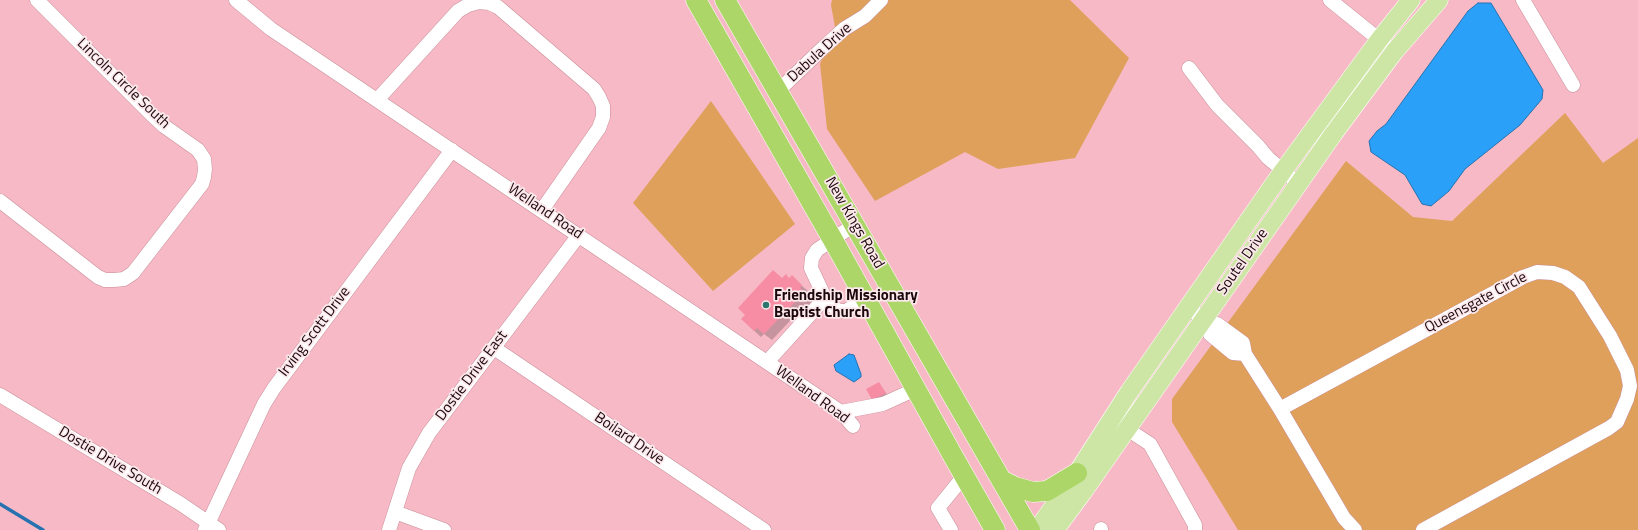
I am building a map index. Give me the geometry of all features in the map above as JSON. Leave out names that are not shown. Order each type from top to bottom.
[{"type":"highway","name":"New Kings Road","points":[[696,0],[866,298],[964,476],[996,530]]},
{"type":"highway","name":"New Kings Road","points":[[725,0],[1030,530]]},
{"type":"highway","points":[[1001,480],[1015,487],[1033,492],[1047,491],[1077,473]]},
{"type":"main road","name":"Soutel Drive","points":[[1037,530],[1077,473],[1129,392],[1188,306],[1379,40],[1411,0]]},
{"type":"main road","name":"Soutel Drive","points":[[1055,530],[1205,323],[1334,133],[1394,52],[1438,0]]},
{"type":"street","name":"Lincoln Circle South","points":[[0,201],[98,277],[105,280],[124,279],[133,273],[202,184],[205,169],[204,159],[198,150],[164,126],[151,114],[37,0]]},
{"type":"street","name":"Welland Road","points":[[236,0],[271,29],[841,412],[853,426]]},
{"type":"street","name":"Dabula Drive","points":[[778,91],[844,29],[870,12],[880,0]]},
{"type":"street","points":[[1330,0],[1394,52]]},
{"type":"street","points":[[1523,0],[1573,85]]},
{"type":"street","points":[[377,100],[458,11],[468,5],[479,2],[489,3],[498,7],[594,89],[600,97],[603,106],[603,117],[599,128],[542,210]]},
{"type":"street","points":[[1189,68],[1217,105],[1268,158],[1299,184]]},
{"type":"street","name":"Irving Scott Drive","points":[[210,528],[264,404],[274,388],[452,150]]},
{"type":"street","points":[[854,225],[818,250],[812,258],[811,268],[825,298],[838,311],[846,311],[866,298]]},
{"type":"street","name":"Dostie Drive East","points":[[389,530],[409,468],[429,433],[579,235]]},
{"type":"street","name":"Queensgate Circle","points":[[1280,409],[1523,277],[1537,272],[1553,273],[1565,277],[1579,286],[1610,336],[1627,370],[1630,386],[1627,399],[1617,422],[1609,428],[1423,530]]},
{"type":"street","points":[[767,362],[825,298]]},
{"type":"street","points":[[1188,306],[1205,323],[1217,324],[1243,343],[1245,354],[1280,409],[1344,518],[1355,530]]},
{"type":"street","name":"Boilard Drive","points":[[494,348],[764,530]]},
{"type":"street","points":[[841,412],[883,404],[916,389]]},
{"type":"street","name":"Dostie Drive South","points":[[0,395],[181,504],[210,528]]},
{"type":"street","points":[[1127,429],[1150,444],[1195,525],[1195,530]]},
{"type":"street","points":[[951,530],[938,508],[964,476]]},
{"type":"street","points":[[395,512],[444,530]]},
{"type":"shaded area","points":[[832,0],[1070,0],[1129,58],[1075,158],[998,169],[965,152],[875,201],[827,129],[820,64],[835,27],[831,5]]},
{"type":"shaded area","points":[[711,101],[795,224],[713,291],[633,203]]},
{"type":"shaded area","points":[[1565,113],[1603,163],[1638,138],[1638,530],[1238,530],[1172,422],[1172,399],[1346,161],[1413,217],[1452,221]]},
{"type":"water","points":[[1478,3],[1491,3],[1543,90],[1542,99],[1520,125],[1465,169],[1449,191],[1431,206],[1422,204],[1405,175],[1371,152],[1369,141],[1377,131],[1386,124],[1468,11]]},
{"type":"water","points":[[849,354],[854,355],[861,374],[861,377],[854,382],[836,371],[834,365]]},
{"type":"building","name":"Friendship Missionary Baptist Church","points":[[773,270],[782,278],[786,274],[789,278],[792,275],[802,285],[800,288],[808,295],[801,302],[798,299],[764,334],[757,328],[754,331],[741,319],[745,315],[738,308]]},
{"type":"building","points":[[879,382],[886,393],[872,400],[866,389]]},
{"type":"waterway","points":[[0,504],[43,530]]},
{"type":"place","name":"Friendship Missionary Baptist Church","points":[[766,305]]}]
